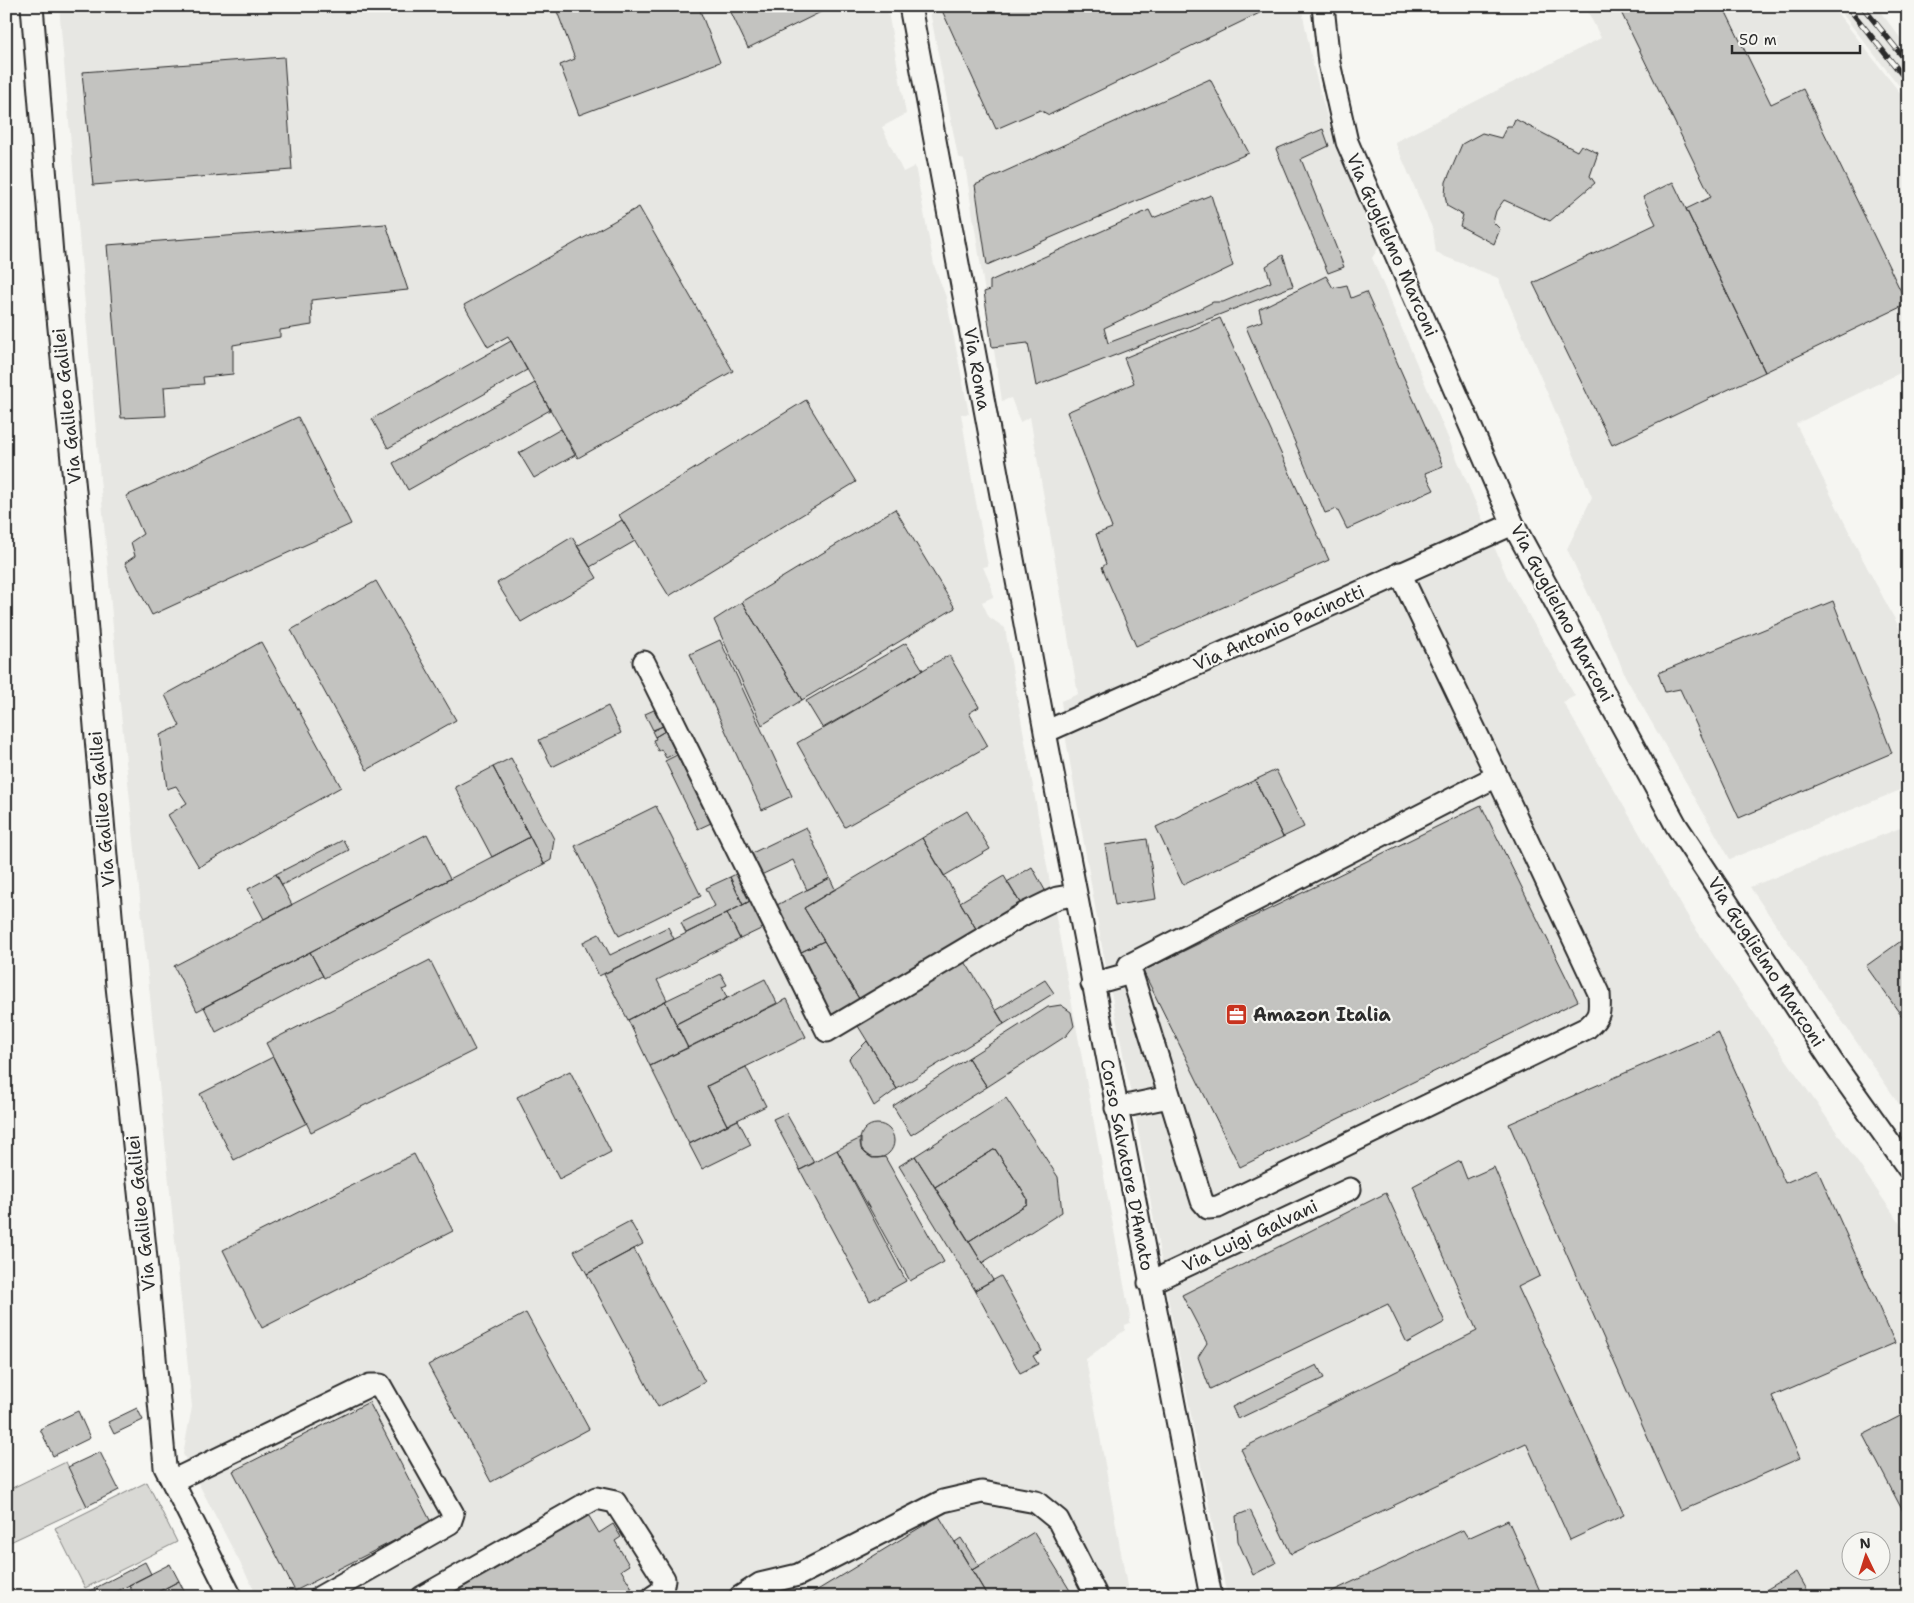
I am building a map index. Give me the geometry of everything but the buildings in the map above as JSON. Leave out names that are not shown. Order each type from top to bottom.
[{"type":"street","name":"Via Galileo Galilei","points":[[32,6],[53,267],[76,500],[117,986],[145,1248],[165,1466],[231,1597]]},
{"type":"street","name":"Via Roma","points":[[910,6],[1045,732]]},
{"type":"street","name":"Via Guglielmo Marconi","points":[[1323,6],[1329,63],[1347,142],[1513,524],[1676,825],[1831,1060],[1908,1168]]},
{"type":"street","name":"Via Antonio Pacinotti","points":[[1045,732],[1513,524]]},
{"type":"street","points":[[1400,573],[1497,776],[1599,993],[1600,1007],[1597,1019],[1587,1028],[1218,1207],[1208,1208],[1202,1201],[1129,965],[1497,776]]},
{"type":"street","points":[[644,662],[827,1031],[1024,914],[1058,898],[1075,895]]},
{"type":"street","name":"Corso Salvatore D'Amato","points":[[1045,732],[1149,1283],[1211,1597]]},
{"type":"street","points":[[1092,984],[1131,973]]},
{"type":"street","points":[[1116,1108],[1169,1097]]},
{"type":"street","name":"Via Luigi Galvani","points":[[1149,1283],[1350,1189]]},
{"type":"street","points":[[172,1481],[370,1385],[380,1385],[453,1514],[450,1523],[320,1597]]},
{"type":"street","points":[[740,1597],[760,1584],[798,1574],[943,1501],[982,1492],[1036,1502],[1058,1520],[1097,1597]]},
{"type":"street","points":[[422,1597],[596,1498],[615,1502],[664,1579],[662,1591],[652,1597]]},
{"type":"shaded area","points":[[59,6],[887,6],[906,114],[882,127],[903,172],[915,166],[934,265],[946,297],[969,414],[961,414],[988,566],[983,567],[992,588],[993,597],[982,602],[989,617],[1005,628],[1130,1317],[1130,1323],[1125,1325],[1125,1330],[1086,1359],[1129,1597],[258,1597],[183,1454],[192,1407],[117,674]]},
{"type":"shaded area","points":[[929,6],[1301,6],[1313,65],[1334,143],[1343,140],[1379,247],[1372,258],[1507,577],[1575,696],[1563,702],[1693,925],[1908,1235],[1908,1597],[1227,1597],[1168,1299],[1137,1125],[1101,941],[1066,740],[1061,701],[1078,694],[1030,417],[1020,422],[1011,398],[1002,401],[964,159],[958,157]]},
{"type":"shaded area","points":[[1585,6],[1832,6],[1908,103],[1908,369],[1796,424],[1860,554],[1908,644],[1908,787],[1730,859],[1625,676],[1567,549],[1592,497],[1498,278],[1436,253],[1433,230],[1395,142],[1601,38]]},
{"type":"shaded area","points":[[1836,6],[1876,6],[1908,48],[1908,97]]},
{"type":"shaded area","points":[[1908,825],[1908,1117],[1750,887]]},
{"type":"shaded area","points":[[66,1462],[87,1506],[6,1544],[6,1491]]},
{"type":"shaded area","points":[[147,1482],[177,1542],[85,1588],[55,1528]]},
{"type":"railway","points":[[1847,6],[1908,82]]},
{"type":"railway","points":[[1862,6],[1908,63]]},
{"type":"place","name":"Amazon Italia","points":[[1237,1015]]}]
